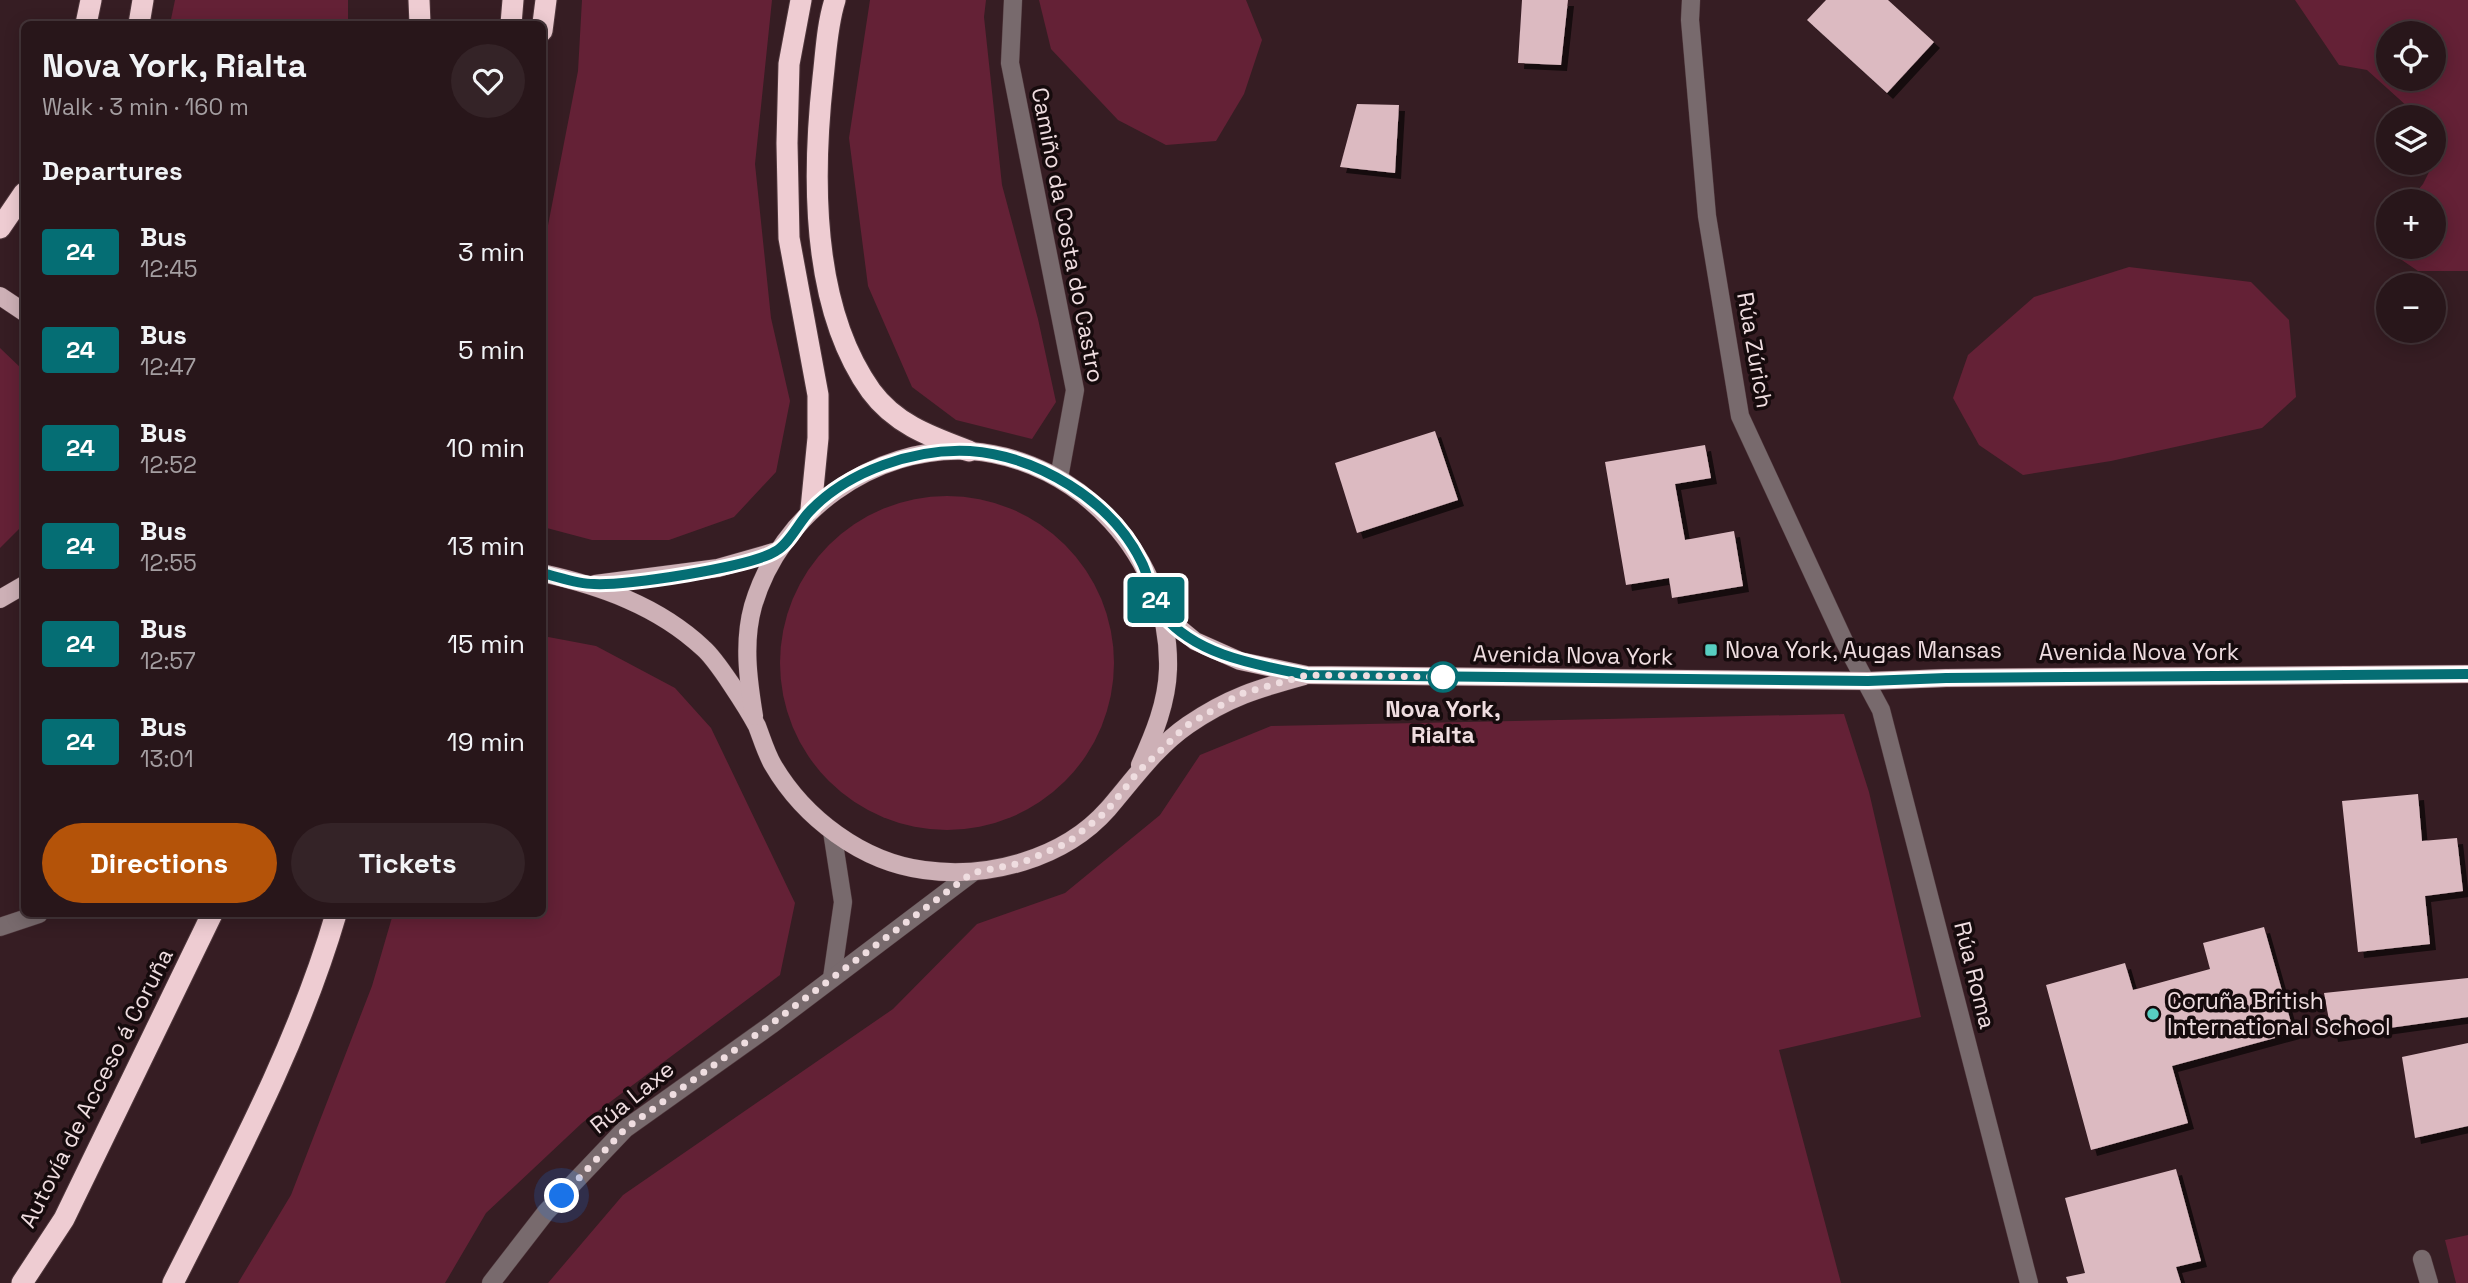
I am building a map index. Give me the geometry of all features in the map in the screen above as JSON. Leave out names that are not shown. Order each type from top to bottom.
[{"type":"highway","points":[[87,21],[91,0]]},
{"type":"highway","points":[[140,21],[143,0]]},
{"type":"highway","points":[[419,0],[420,21]]},
{"type":"highway","points":[[511,21],[513,0]]},
{"type":"highway","points":[[543,21],[546,0]]},
{"type":"highway","points":[[801,0],[789,64],[787,143],[789,238],[818,395],[811,509]]},
{"type":"highway","points":[[835,0],[829,18],[818,128],[818,211],[828,286],[844,346],[873,393],[911,429],[969,451]]},
{"type":"highway","points":[[0,229],[21,198]]},
{"type":"highway","name":"Autovía de Acceso á Coruña","points":[[22,1283],[64,1219],[211,917]]},
{"type":"highway","points":[[173,1283],[277,1076],[321,965],[335,917]]},
{"type":"main road","points":[[0,296],[21,310]]},
{"type":"main road","points":[[755,723],[746,664],[753,606],[777,551],[811,509],[858,476],[912,456],[969,451],[1015,459],[1059,478],[1106,513],[1141,560],[1162,614],[1168,669],[1159,723],[1137,773]]},
{"type":"main road","points":[[594,584],[718,568],[777,551]]},
{"type":"main road","points":[[546,574],[594,584],[665,617],[705,649],[755,723],[773,764],[799,801],[832,831],[875,857],[923,870],[972,873],[1021,863],[1067,843],[1106,812],[1137,773],[1186,726],[1240,694],[1307,675]]},
{"type":"main road","points":[[0,599],[21,587]]},
{"type":"main road","points":[[1162,614],[1195,641],[1240,661],[1307,675]]},
{"type":"main road","name":"Avenida Nova York","points":[[1307,675],[1868,681],[2468,674]]},
{"type":"street","name":"Camiño da Costa do Castro","points":[[1013,0],[1010,63],[1075,390],[1059,478]]},
{"type":"street","name":"Rúa Zúrich","points":[[1691,0],[1690,20],[1707,216],[1740,416],[1844,641],[1868,681]]},
{"type":"street","name":"Rúa Roma","points":[[1868,681],[1881,710],[1892,751],[2029,1283]]},
{"type":"street","points":[[832,831],[843,902],[832,978]]},
{"type":"street","name":"Rúa Laxe","points":[[491,1283],[546,1212],[625,1129],[972,873]]},
{"type":"street","points":[[0,927],[30,917]]},
{"type":"street","points":[[2422,1259],[2429,1283]]},
{"type":"shaded area","points":[[175,0],[348,0],[348,21],[171,21]]},
{"type":"shaded area","points":[[582,0],[772,0],[755,164],[771,318],[790,401],[776,472],[734,517],[669,540],[592,540],[546,528],[546,236],[578,71]]},
{"type":"shaded area","points":[[870,0],[986,0],[984,17],[1002,185],[1038,319],[1056,402],[1032,439],[956,420],[912,387],[868,286],[849,138]]},
{"type":"shaded area","points":[[1039,0],[1246,0],[1262,40],[1244,94],[1216,141],[1166,145],[1118,120],[1051,49]]},
{"type":"shaded area","points":[[2295,0],[2468,0],[2468,271],[2418,271],[2400,259],[2446,259],[2446,189],[2419,189],[2428,175],[2446,175],[2446,105],[2406,105],[2390,91],[2446,91],[2446,21],[2376,21],[2376,78],[2367,70],[2339,65]]},
{"type":"shaded area","points":[[2129,267],[2251,282],[2289,320],[2296,397],[2262,428],[2111,461],[2023,475],[1979,445],[1953,398],[1968,355],[2034,297]]},
{"type":"shaded area","points":[[0,348],[21,368],[21,527],[0,548]]},
{"type":"shaded area","points":[[931,496],[963,496],[996,503],[1026,515],[1053,534],[1076,557],[1102,599],[1111,630],[1114,663],[1111,696],[1095,742],[1076,769],[1053,792],[1026,811],[996,823],[963,830],[931,830],[898,823],[868,811],[841,792],[818,769],[799,742],[787,712],[780,679],[780,647],[787,614],[799,584],[818,557],[841,534],[868,515],[898,503]]},
{"type":"shaded area","points":[[546,637],[596,646],[675,688],[711,728],[795,903],[780,975],[582,1123],[486,1213],[445,1283],[238,1283],[291,1195],[372,986],[392,917],[546,917]]},
{"type":"shaded area","points":[[1844,714],[1869,792],[1921,1017],[1779,1050],[1841,1283],[548,1283],[623,1195],[893,1009],[977,924],[1065,893],[1160,815],[1200,755],[1271,726]]},
{"type":"shaded area","points":[[2468,1235],[2468,1283],[2456,1283],[2445,1240]]},
{"type":"building","points":[[1522,0],[1568,0],[1561,65],[1518,63]]},
{"type":"building","points":[[1826,0],[1888,0],[1934,42],[1887,93],[1807,20]]},
{"type":"building","points":[[1357,104],[1399,105],[1395,173],[1340,167]]},
{"type":"building","points":[[1435,431],[1458,500],[1357,533],[1335,463]]},
{"type":"building","points":[[1705,445],[1711,478],[1675,484],[1685,540],[1734,531],[1743,586],[1672,598],[1669,578],[1626,585],[1605,462]]},
{"type":"building","points":[[2418,794],[2422,841],[2457,838],[2463,891],[2425,896],[2430,944],[2358,952],[2342,801]]},
{"type":"building","points":[[2264,927],[2294,1033],[2172,1066],[2188,1123],[2091,1150],[2046,985],[2125,963],[2133,990],[2210,969],[2203,943]]},
{"type":"building","points":[[2468,978],[2468,1017],[2332,1036],[2324,993]]},
{"type":"building","points":[[2468,1043],[2468,1126],[2415,1138],[2402,1057]]},
{"type":"building","points":[[2176,1169],[2201,1261],[2176,1267],[2181,1283],[2068,1283],[2066,1277],[2085,1273],[2065,1198]]},
{"type":"bus line","name":"24","points":[[546,574],[594,584],[656,578],[718,568],[777,551],[811,509],[858,476],[912,456],[969,451],[1015,459],[1059,478],[1106,513],[1141,560],[1162,614],[1195,641],[1240,661],[1307,675],[1868,681],[2468,674]]},
{"type":"place","name":"Nova York, Augas Mansas","points":[[1711,650]]},
{"type":"place","name":"Nova York, Rialta","points":[[1443,677]]},
{"type":"place","name":"Coruña British International School","points":[[2153,1014]]},
{"type":"route","points":[[562,1196],[625,1129],[900,929],[972,873],[1021,863],[1067,843],[1106,812],[1137,773],[1186,726],[1240,694],[1307,675],[1443,677]]}]
